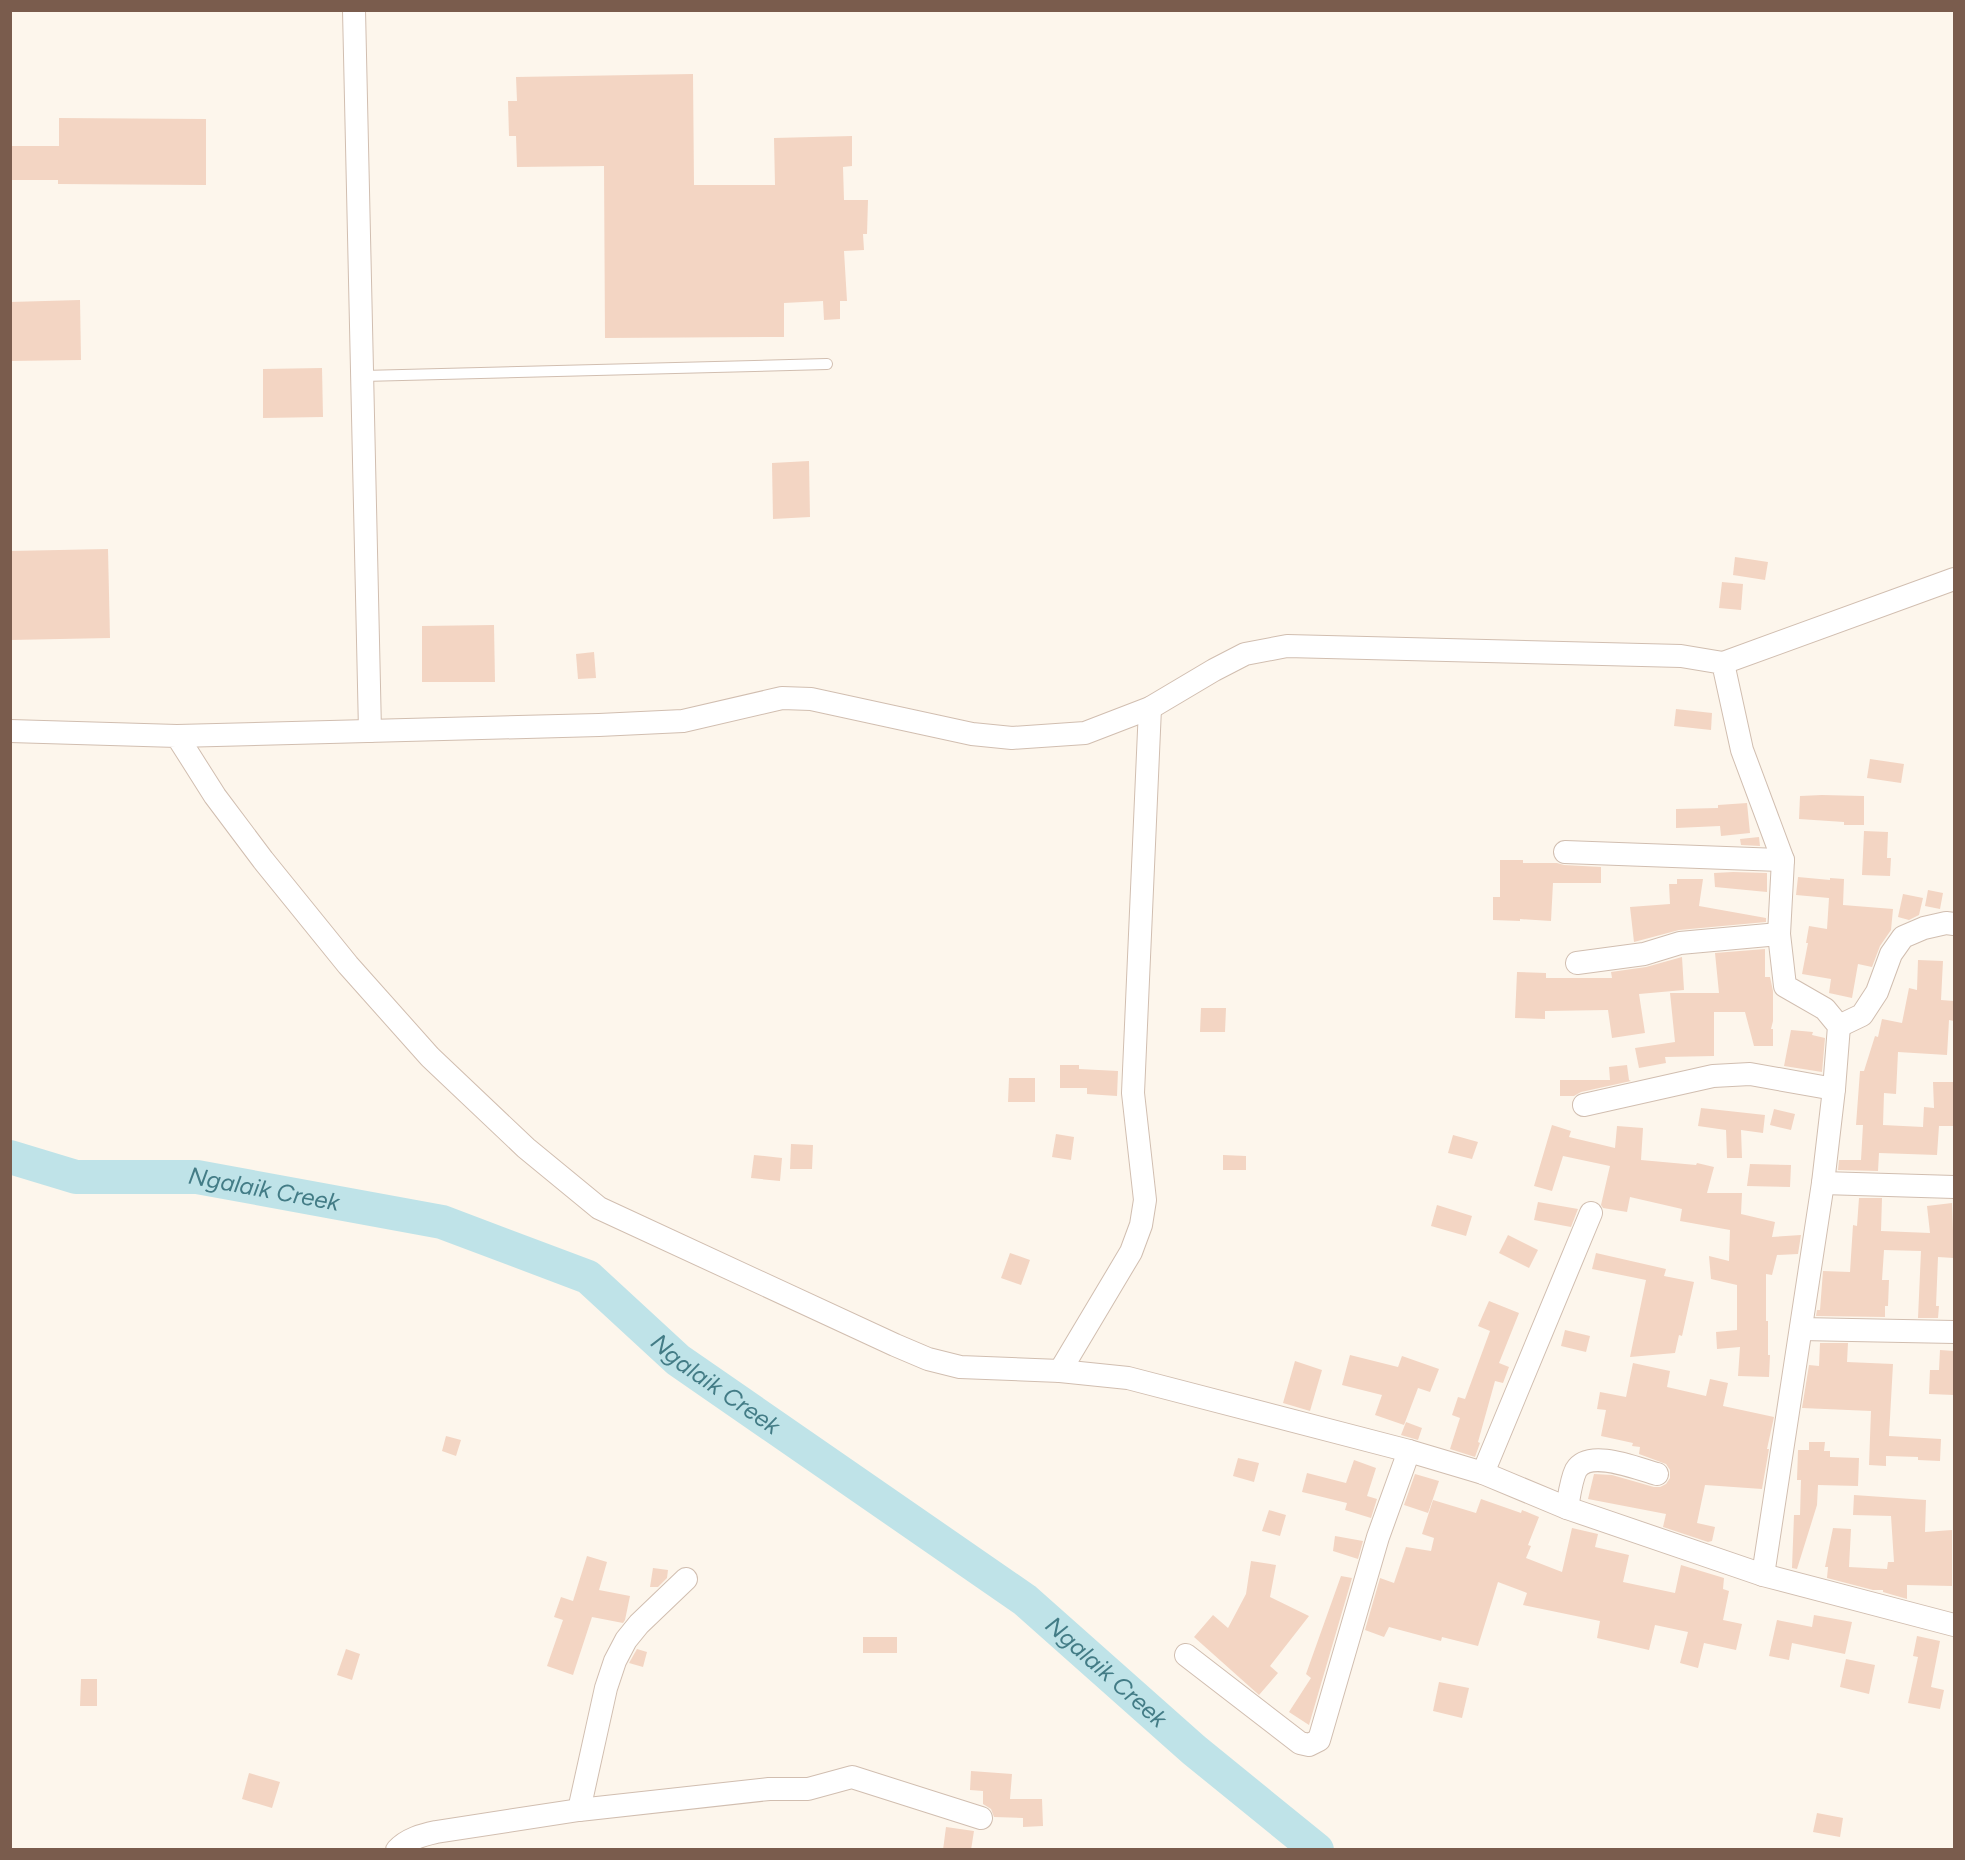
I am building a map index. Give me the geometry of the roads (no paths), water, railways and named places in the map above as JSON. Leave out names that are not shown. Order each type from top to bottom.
[{"type":"street","points":[[354,10],[370,730]]},
{"type":"street","points":[[10,731],[177,736],[599,725],[683,721],[782,698],[810,699],[972,734],[1011,738],[1085,734],[1149,708],[1245,654],[1287,646],[1681,656],[1723,663],[1954,579]]},
{"type":"street","points":[[1723,663],[1742,750],[1783,860],[1779,934],[1785,986],[1825,1009],[1839,1026],[1823,1183],[1763,1575]]},
{"type":"street","points":[[1060,1371],[1131,1252],[1141,1225],[1145,1200],[1133,1093],[1149,708]]},
{"type":"street","points":[[177,736],[215,796],[263,860],[356,974],[430,1057],[526,1148],[599,1208],[928,1359],[960,1367],[1060,1371],[1128,1378],[1409,1451],[1483,1473],[1567,1508],[1763,1575],[1954,1624]]},
{"type":"street","points":[[1565,852],[1783,860]]},
{"type":"street","points":[[1839,1026],[1862,1015],[1877,992],[1891,954],[1902,937],[1924,928],[1946,923],[1954,924]]},
{"type":"street","points":[[1577,963],[1644,954],[1680,943],[1779,934]]},
{"type":"street","points":[[1584,1105],[1713,1076],[1750,1074],[1834,1089]]},
{"type":"street","points":[[1823,1183],[1954,1187]]},
{"type":"street","points":[[1483,1473],[1591,1213]]},
{"type":"street","points":[[1801,1329],[1954,1332]]},
{"type":"street","points":[[1186,1655],[1300,1743],[1309,1745],[1319,1740],[1378,1537],[1409,1451]]},
{"type":"street","points":[[1567,1508],[1576,1469],[1586,1462],[1600,1459],[1657,1474]]},
{"type":"street","points":[[579,1810],[606,1688],[615,1660],[626,1640],[639,1624],[686,1579]]},
{"type":"street","points":[[397,1850],[417,1837],[436,1832],[579,1810],[769,1789],[808,1789],[852,1777],[981,1818]]},
{"type":"lane","points":[[363,376],[827,364]]},
{"type":"waterway","name":"Ngalaik Creek","points":[[10,1157],[76,1177],[197,1177],[442,1222],[588,1277],[678,1360],[1025,1600],[1194,1750],[1317,1850]]}]
